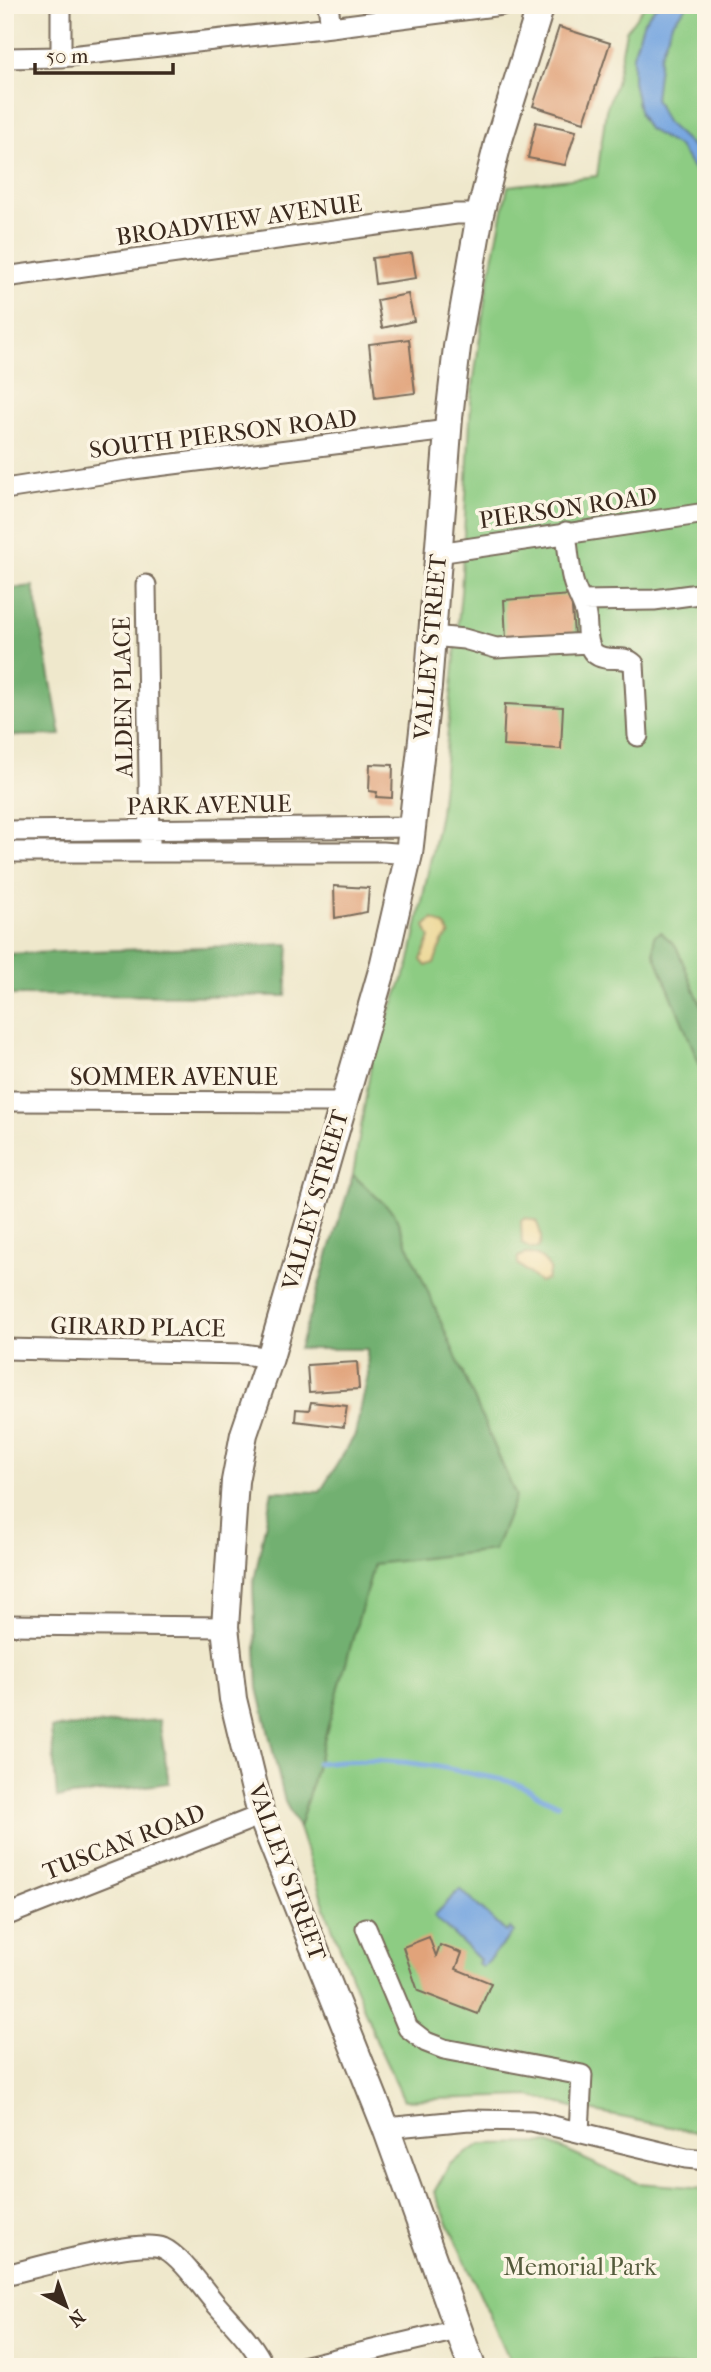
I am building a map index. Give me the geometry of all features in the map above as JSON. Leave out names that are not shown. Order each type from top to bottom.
[{"type":"main road","name":"VALLEY STREET","points":[[472,2367],[386,2128],[261,1815],[233,1699],[225,1627],[234,1481],[244,1434],[270,1357],[383,967],[409,854],[432,636],[457,347],[480,214],[536,6]]},
{"type":"street","points":[[61,5],[61,57]]},
{"type":"street","points":[[328,5],[331,27]]},
{"type":"street","points":[[5,58],[61,57],[502,5]]},
{"type":"street","name":"BROADVIEW AVENUE","points":[[5,277],[456,214],[480,214]]},
{"type":"street","name":"SOUTH PIERSON ROAD","points":[[5,489],[133,469],[448,430]]},
{"type":"street","name":"PIERSON ROAD","points":[[438,552],[706,513]]},
{"type":"street","points":[[566,532],[573,582],[586,614],[589,643],[593,651],[600,656],[616,660],[626,659],[634,664],[638,736]]},
{"type":"street","name":"ALDEN PLACE","points":[[146,585],[150,851]]},
{"type":"street","points":[[581,601],[653,600],[706,593]]},
{"type":"street","points":[[432,636],[464,639],[496,648],[589,643]]},
{"type":"street","name":"PARK AVENUE","points":[[5,831],[413,827]]},
{"type":"street","name":"PARK AVENUE","points":[[5,852],[409,854]]},
{"type":"street","name":"SOMMER AVENUE","points":[[5,1101],[344,1102]]},
{"type":"street","name":"GIRARD PLACE","points":[[5,1349],[243,1354],[270,1357]]},
{"type":"street","points":[[5,1625],[225,1627]]},
{"type":"street","name":"TUSCAN ROAD","points":[[5,1916],[261,1815]]},
{"type":"street","points":[[366,1928],[408,2028],[426,2042],[444,2049],[582,2075],[579,2132]]},
{"type":"street","points":[[386,2128],[468,2120],[532,2121],[686,2158],[706,2160]]},
{"type":"street","points":[[5,2275],[128,2247],[163,2248],[186,2268],[248,2341],[264,2367]]},
{"type":"street","points":[[302,2367],[457,2330]]},
{"type":"green space","points":[[645,5],[706,5],[706,2134],[530,2096],[404,2100],[378,2045],[326,1911],[299,1828],[374,1563],[494,1550],[394,1213],[353,1175],[373,1053],[409,965],[440,813],[461,592],[471,400],[486,293],[508,186],[597,176],[606,110],[616,83],[626,31]]},
{"type":"green space","points":[[33,586],[61,735],[5,736],[5,589]]},
{"type":"green space","points":[[661,932],[676,946],[706,1017],[706,1080],[654,953],[654,936]]},
{"type":"green space","points":[[289,944],[286,996],[5,995],[5,954]]},
{"type":"green space","points":[[353,1175],[394,1213],[516,1496],[494,1550],[374,1564],[299,1828],[285,1802],[258,1688],[253,1586],[272,1491],[320,1492],[355,1435],[368,1375],[367,1349],[299,1349]]},
{"type":"green space","points":[[159,1720],[169,1783],[57,1798],[51,1728]]},
{"type":"green space","name":"Memorial Park","points":[[549,2143],[637,2183],[706,2188],[706,2367],[513,2367],[434,2192],[450,2164],[481,2144]]},
{"type":"sand","points":[[433,919],[445,926],[450,934],[442,942],[434,963],[426,966],[421,960],[430,938],[425,926]]},
{"type":"sand","points":[[526,1218],[536,1221],[539,1227],[541,1238],[538,1248],[531,1249],[522,1244],[521,1221]]},
{"type":"sand","points":[[526,1254],[540,1257],[545,1262],[550,1269],[547,1280],[539,1282],[518,1264],[518,1257]]},
{"type":"water","points":[[657,5],[688,5],[672,23],[660,56],[655,99],[666,122],[706,159],[706,187],[679,147],[648,129],[640,115],[633,82],[633,55],[644,21]]},
{"type":"water","points":[[460,1889],[506,1932],[510,1928],[514,1932],[482,1967],[478,1963],[480,1960],[434,1916]]},
{"type":"building","points":[[559,27],[610,43],[584,122],[533,106]]},
{"type":"building","points":[[536,122],[576,131],[565,165],[528,158]]},
{"type":"building","points":[[412,253],[416,278],[375,284],[372,258]]},
{"type":"building","points":[[408,294],[414,321],[382,328],[377,300]]},
{"type":"building","points":[[409,339],[415,393],[375,398],[369,344]]},
{"type":"building","points":[[571,595],[574,635],[506,640],[504,600]]},
{"type":"building","points":[[505,704],[563,707],[561,749],[503,746]]},
{"type":"building","points":[[370,764],[393,765],[392,798],[376,797],[377,792],[369,791]]},
{"type":"building","points":[[334,886],[369,888],[367,912],[335,918]]},
{"type":"building","points":[[357,1362],[359,1389],[309,1392],[307,1365]]},
{"type":"building","points":[[311,1402],[347,1406],[344,1427],[295,1421],[296,1409],[309,1410]]},
{"type":"building","points":[[429,1937],[436,1956],[440,1945],[462,1953],[456,1969],[491,1983],[478,2014],[418,1991],[403,1947]]},
{"type":"waterway","points":[[317,1763],[378,1760],[437,1767],[520,1785],[558,1804]]}]
